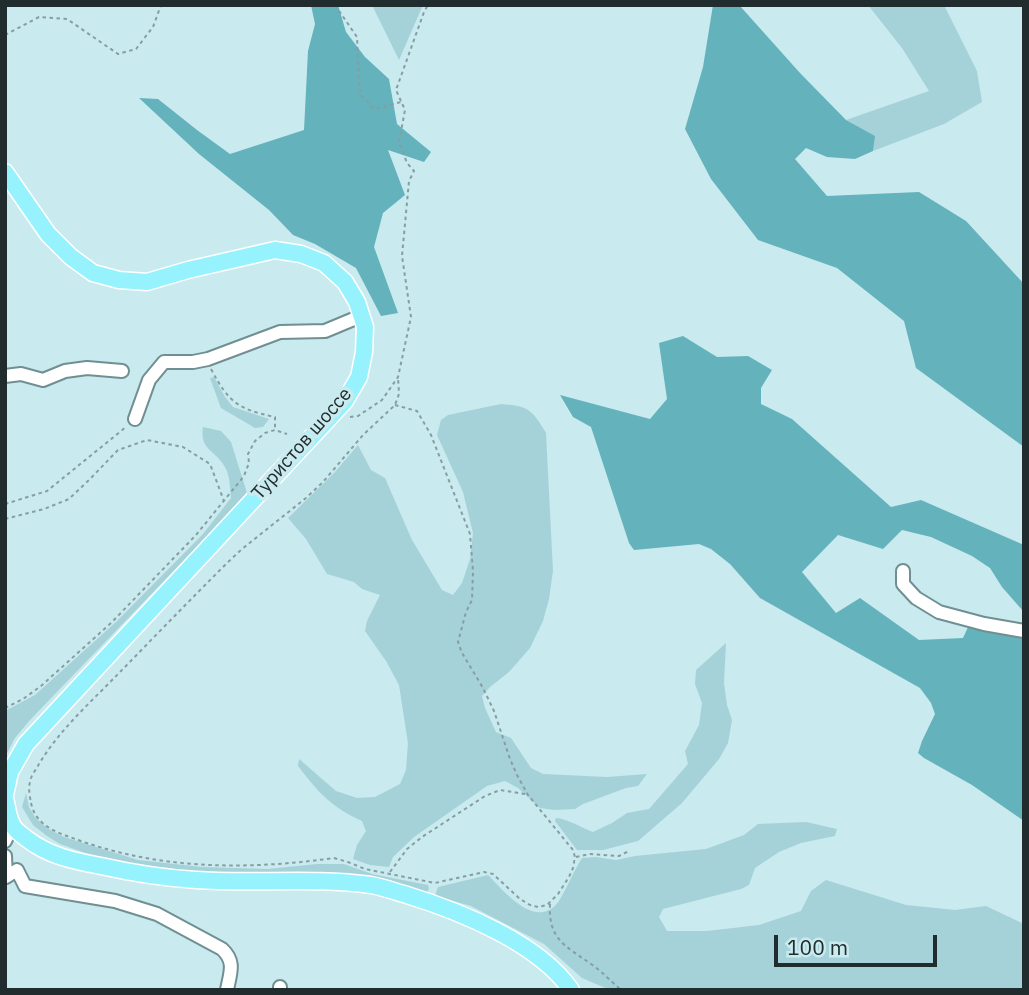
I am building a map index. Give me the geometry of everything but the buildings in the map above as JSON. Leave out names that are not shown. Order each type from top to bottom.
[{"type":"main road","name":"Туристов шоссе","points":[[5,172],[48,234],[93,274],[119,280],[147,282],[275,250],[301,254],[324,263],[345,282],[357,302],[365,327],[359,377],[345,401],[26,744],[10,772],[6,792],[7,829],[49,853],[138,874],[198,881],[339,882],[374,886],[438,905],[497,931],[535,954],[570,990]]},
{"type":"lane","points":[[135,419],[149,380],[164,362],[208,359],[280,332],[325,331],[361,316]]},
{"type":"lane","points":[[5,376],[21,374],[43,380],[65,371],[87,368],[122,371]]},
{"type":"lane","points":[[903,571],[903,584],[916,598],[939,612],[1024,631]]},
{"type":"lane","points":[[5,856],[6,877],[17,870],[25,886],[116,901],[157,914],[222,948],[229,955],[232,964],[227,990]]},
{"type":"path","points":[[5,34],[39,18],[67,19],[118,54],[136,49],[153,27],[161,5]]},
{"type":"path","points":[[335,5],[357,37],[361,95],[374,109],[402,102]]},
{"type":"path","points":[[395,405],[417,411],[431,435],[470,534],[472,600],[458,642],[494,711],[510,758],[528,794],[573,850],[573,868],[558,894],[547,905],[538,907],[520,899],[493,874],[484,872],[435,883],[365,869],[334,859],[235,866],[193,865],[119,853],[57,832],[41,823],[32,809],[29,784],[48,748],[227,563],[306,498],[363,435],[395,405],[411,317],[402,256],[409,181],[414,171],[407,163],[399,142],[405,110],[396,90],[428,5]]},
{"type":"path","points":[[212,371],[236,404],[251,412],[275,417],[275,430]]},
{"type":"path","points":[[328,420],[358,416],[382,400],[398,377]]},
{"type":"path","points":[[5,504],[47,491],[135,419]]},
{"type":"path","points":[[5,708],[41,687],[111,623],[196,535],[244,476],[249,463],[250,448],[265,433],[275,430],[287,434]]},
{"type":"path","points":[[5,519],[69,499],[118,450],[147,440],[183,447],[210,464],[224,502]]},
{"type":"path","points":[[389,873],[415,843],[485,796],[500,789],[528,794]]},
{"type":"path","points":[[575,857],[590,853],[619,856],[629,851]]},
{"type":"path","points":[[550,902],[549,915],[553,930],[563,945],[594,966],[621,990]]},
{"type":"shaded area","points":[[311,5],[338,5],[346,32],[365,57],[389,79],[397,124],[431,152],[424,162],[388,150],[405,195],[383,213],[374,247],[398,313],[381,316],[356,268],[315,244],[293,235],[269,210],[199,154],[139,98],[158,99],[230,154],[304,130],[308,51],[315,24]]},
{"type":"shaded area","points":[[372,5],[423,5],[399,60]]},
{"type":"shaded area","points":[[713,5],[740,6],[846,120],[875,136],[873,151],[855,159],[827,157],[806,148],[795,159],[827,196],[919,192],[966,221],[1024,284],[1024,447],[916,368],[904,321],[837,268],[758,240],[711,179],[685,129],[703,67]]},
{"type":"shaded area","points":[[868,5],[944,5],[977,71],[982,102],[944,124],[873,151],[874,136],[846,120],[929,91],[902,48]]},
{"type":"shaded area","points":[[683,336],[717,357],[748,356],[772,370],[761,388],[761,404],[792,419],[891,507],[921,500],[1024,545],[1023,611],[990,568],[972,556],[931,537],[902,530],[883,549],[838,535],[802,572],[836,613],[860,598],[919,640],[963,638],[969,625],[1024,636],[1024,821],[972,785],[918,753],[935,714],[920,688],[760,598],[730,564],[711,549],[699,544],[634,550],[629,543],[591,427],[573,417],[560,395],[650,419],[667,399],[659,343]]},
{"type":"shaded area","points":[[214,377],[233,407],[269,419],[263,427],[255,428],[221,408],[210,378]]},
{"type":"shaded area","points":[[501,404],[528,410],[546,433],[553,571],[543,621],[530,648],[509,672],[482,696],[485,708],[496,732],[511,738],[531,768],[543,774],[607,777],[647,774],[638,786],[626,788],[575,809],[540,808],[518,788],[505,781],[487,786],[414,837],[393,857],[389,867],[370,865],[353,859],[357,845],[366,831],[362,821],[326,798],[298,766],[299,759],[336,791],[357,798],[375,797],[400,784],[406,770],[408,743],[399,685],[365,631],[380,595],[362,589],[354,582],[327,574],[306,539],[288,518],[358,445],[371,470],[385,478],[412,540],[442,590],[453,595],[462,583],[470,559],[473,533],[463,492],[437,435],[441,420],[448,415]]},
{"type":"shaded area","points":[[203,427],[221,431],[231,442],[247,493],[30,720],[15,738],[5,757],[5,711],[35,695],[117,621],[203,534],[231,498],[227,472],[206,446],[202,435]]},
{"type":"shaded area","points":[[726,643],[724,683],[732,720],[728,743],[719,759],[682,803],[638,841],[603,850],[577,850],[555,821],[556,818],[593,832],[627,813],[649,809],[688,764],[685,751],[699,725],[702,703],[695,684],[696,670]]},
{"type":"shaded area","points":[[26,793],[29,807],[35,817],[47,828],[64,837],[138,860],[202,867],[268,869],[344,864],[372,874],[428,885],[429,889],[426,893],[208,876],[116,864],[60,844],[33,825],[22,807]]},
{"type":"shaded area","points":[[806,822],[837,829],[835,836],[801,843],[779,852],[755,868],[749,885],[741,889],[663,909],[659,917],[667,931],[707,931],[759,925],[801,911],[811,891],[826,880],[906,905],[955,910],[986,906],[1024,924],[1024,990],[610,990],[582,978],[544,944],[471,906],[435,896],[438,887],[488,875],[518,904],[537,912],[546,911],[558,902],[582,858],[616,860],[706,849],[744,835],[758,824]]}]
